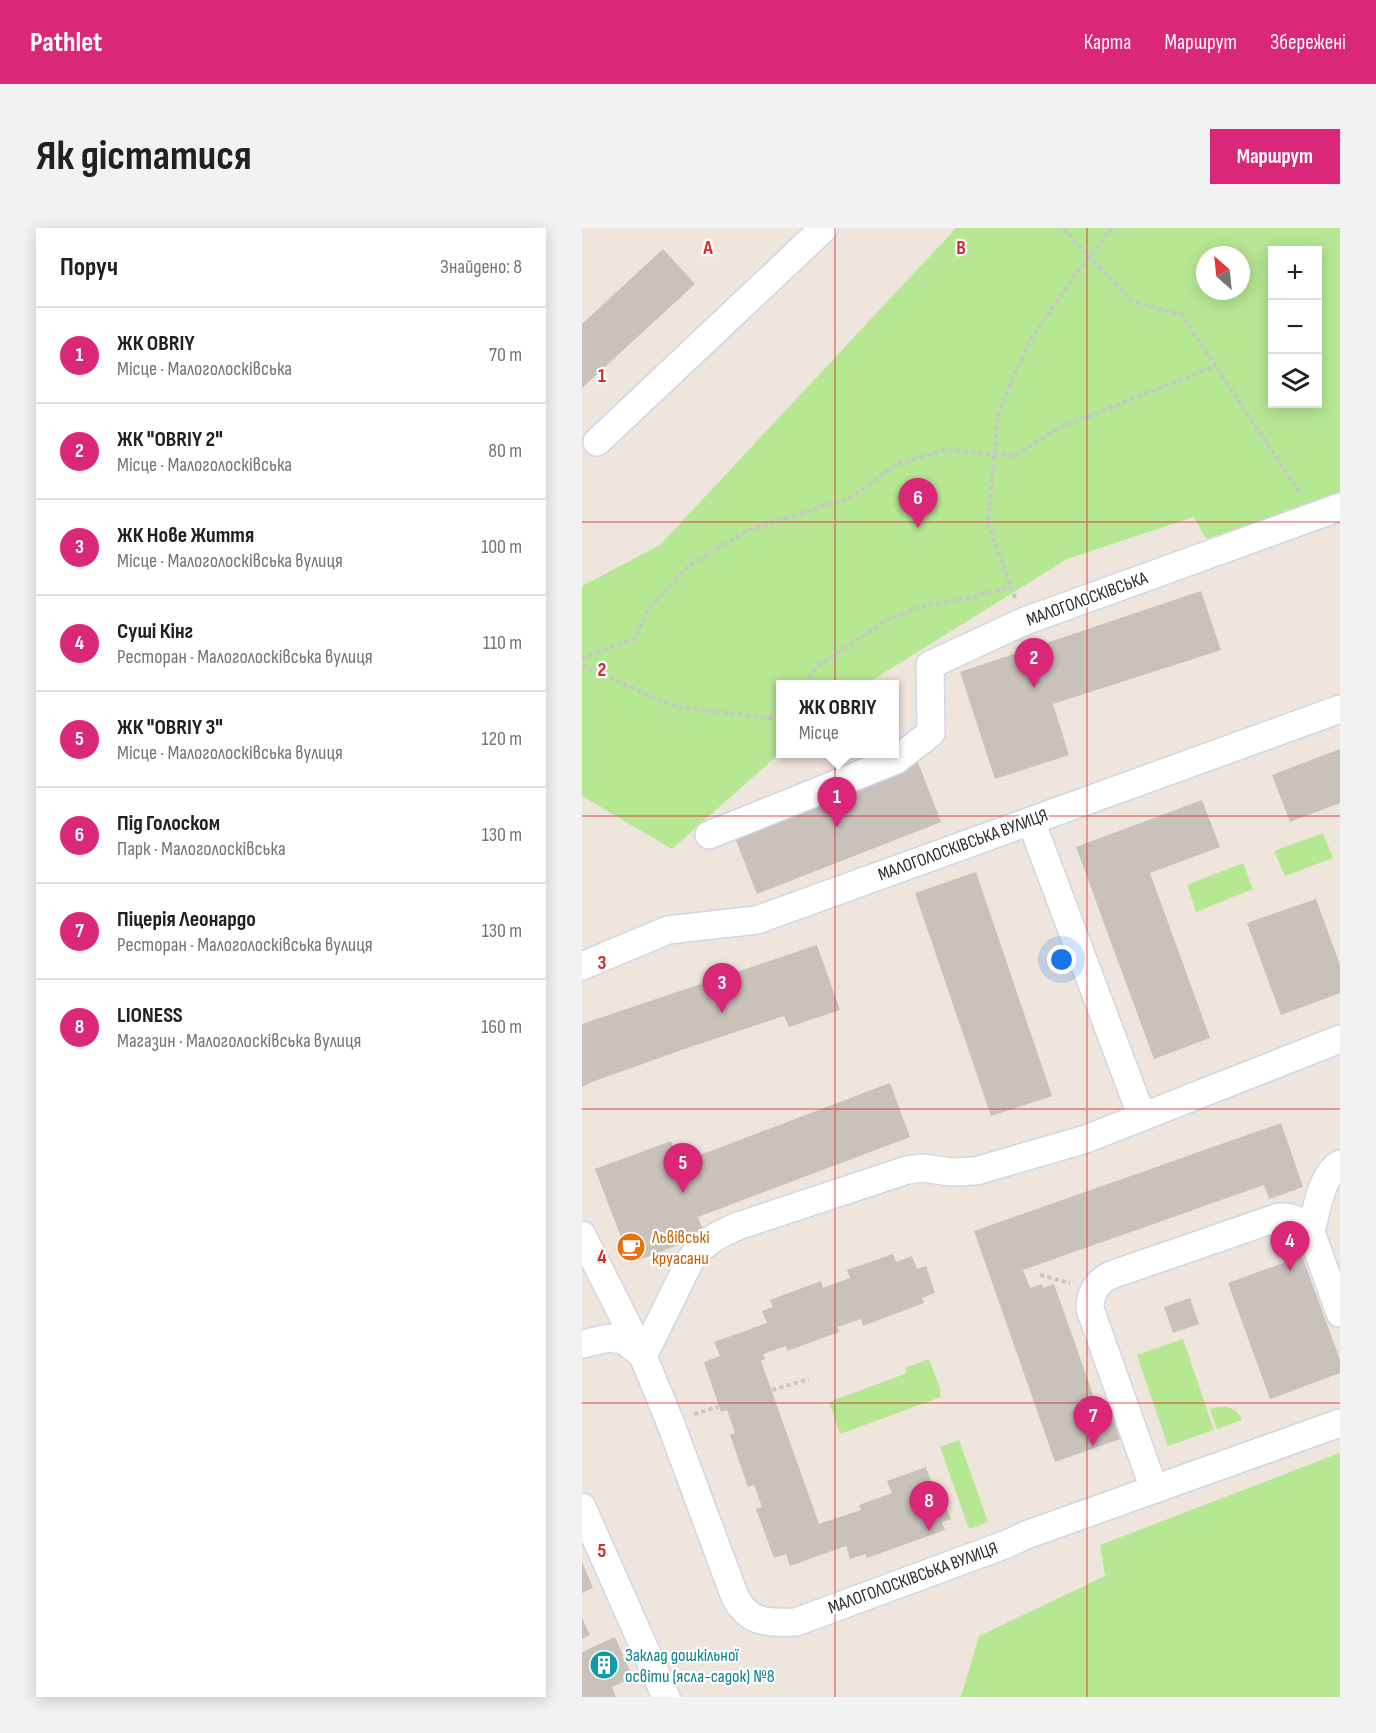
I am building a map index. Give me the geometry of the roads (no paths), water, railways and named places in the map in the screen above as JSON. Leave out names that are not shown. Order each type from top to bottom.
[{"type":"street","points":[[597,442],[824,228]]},
{"type":"street","name":"МАЛОГОЛОСКІВСЬКА","points":[[899,758],[932,733],[930,665],[1024,621],[1328,512]]},
{"type":"street","name":"МАЛОГОЛОСКІВСЬКА ВУЛИЦЯ","points":[[582,966],[668,930],[757,920],[1340,709]]},
{"type":"street","name":"МАЛОГОЛОСКІВСЬКА","points":[[709,835],[899,758]]},
{"type":"street","points":[[1031,821],[1142,1116]]},
{"type":"street","points":[[582,1344],[609,1338],[624,1340],[643,1356],[698,1249],[738,1226],[893,1173],[922,1168],[952,1172],[976,1171],[1086,1139],[1340,1039]]},
{"type":"street","points":[[1311,1232],[1325,1181],[1329,1173],[1340,1164]]},
{"type":"street","points":[[1154,1489],[1090,1309],[1094,1289],[1101,1281],[1112,1275],[1285,1216],[1302,1222],[1311,1232],[1340,1313]]},
{"type":"street","name":"МАЛОГОЛОСКІВСЬКА ВУЛИЦЯ","points":[[582,1235],[643,1356],[735,1597],[745,1612],[757,1619],[772,1623],[796,1622],[1026,1535],[1340,1423]]},
{"type":"street","points":[[582,1507],[666,1697]]},
{"type":"place","name":"Під Голоском","points":[[918,528]]},
{"type":"place","name":"ЖК \"OBRIY 2\"","points":[[1034,688]]},
{"type":"place","name":"ЖК OBRIY","points":[[837,827]]},
{"type":"place","name":"ЖК Нове Життя","points":[[722,1013]]},
{"type":"place","name":"ЖК \"OBRIY 3\"","points":[[683,1193]]},
{"type":"place","name":"Львівські круасани","points":[[631,1247]]},
{"type":"place","name":"Суші Кінг","points":[[1290,1271]]},
{"type":"place","name":"Піцерія Леонардо","points":[[1093,1446]]},
{"type":"place","name":"LIONESS","points":[[929,1531]]},
{"type":"place","name":"Заклад дошкільної освіти (ясла-садок) №8","points":[[604,1665]]}]
